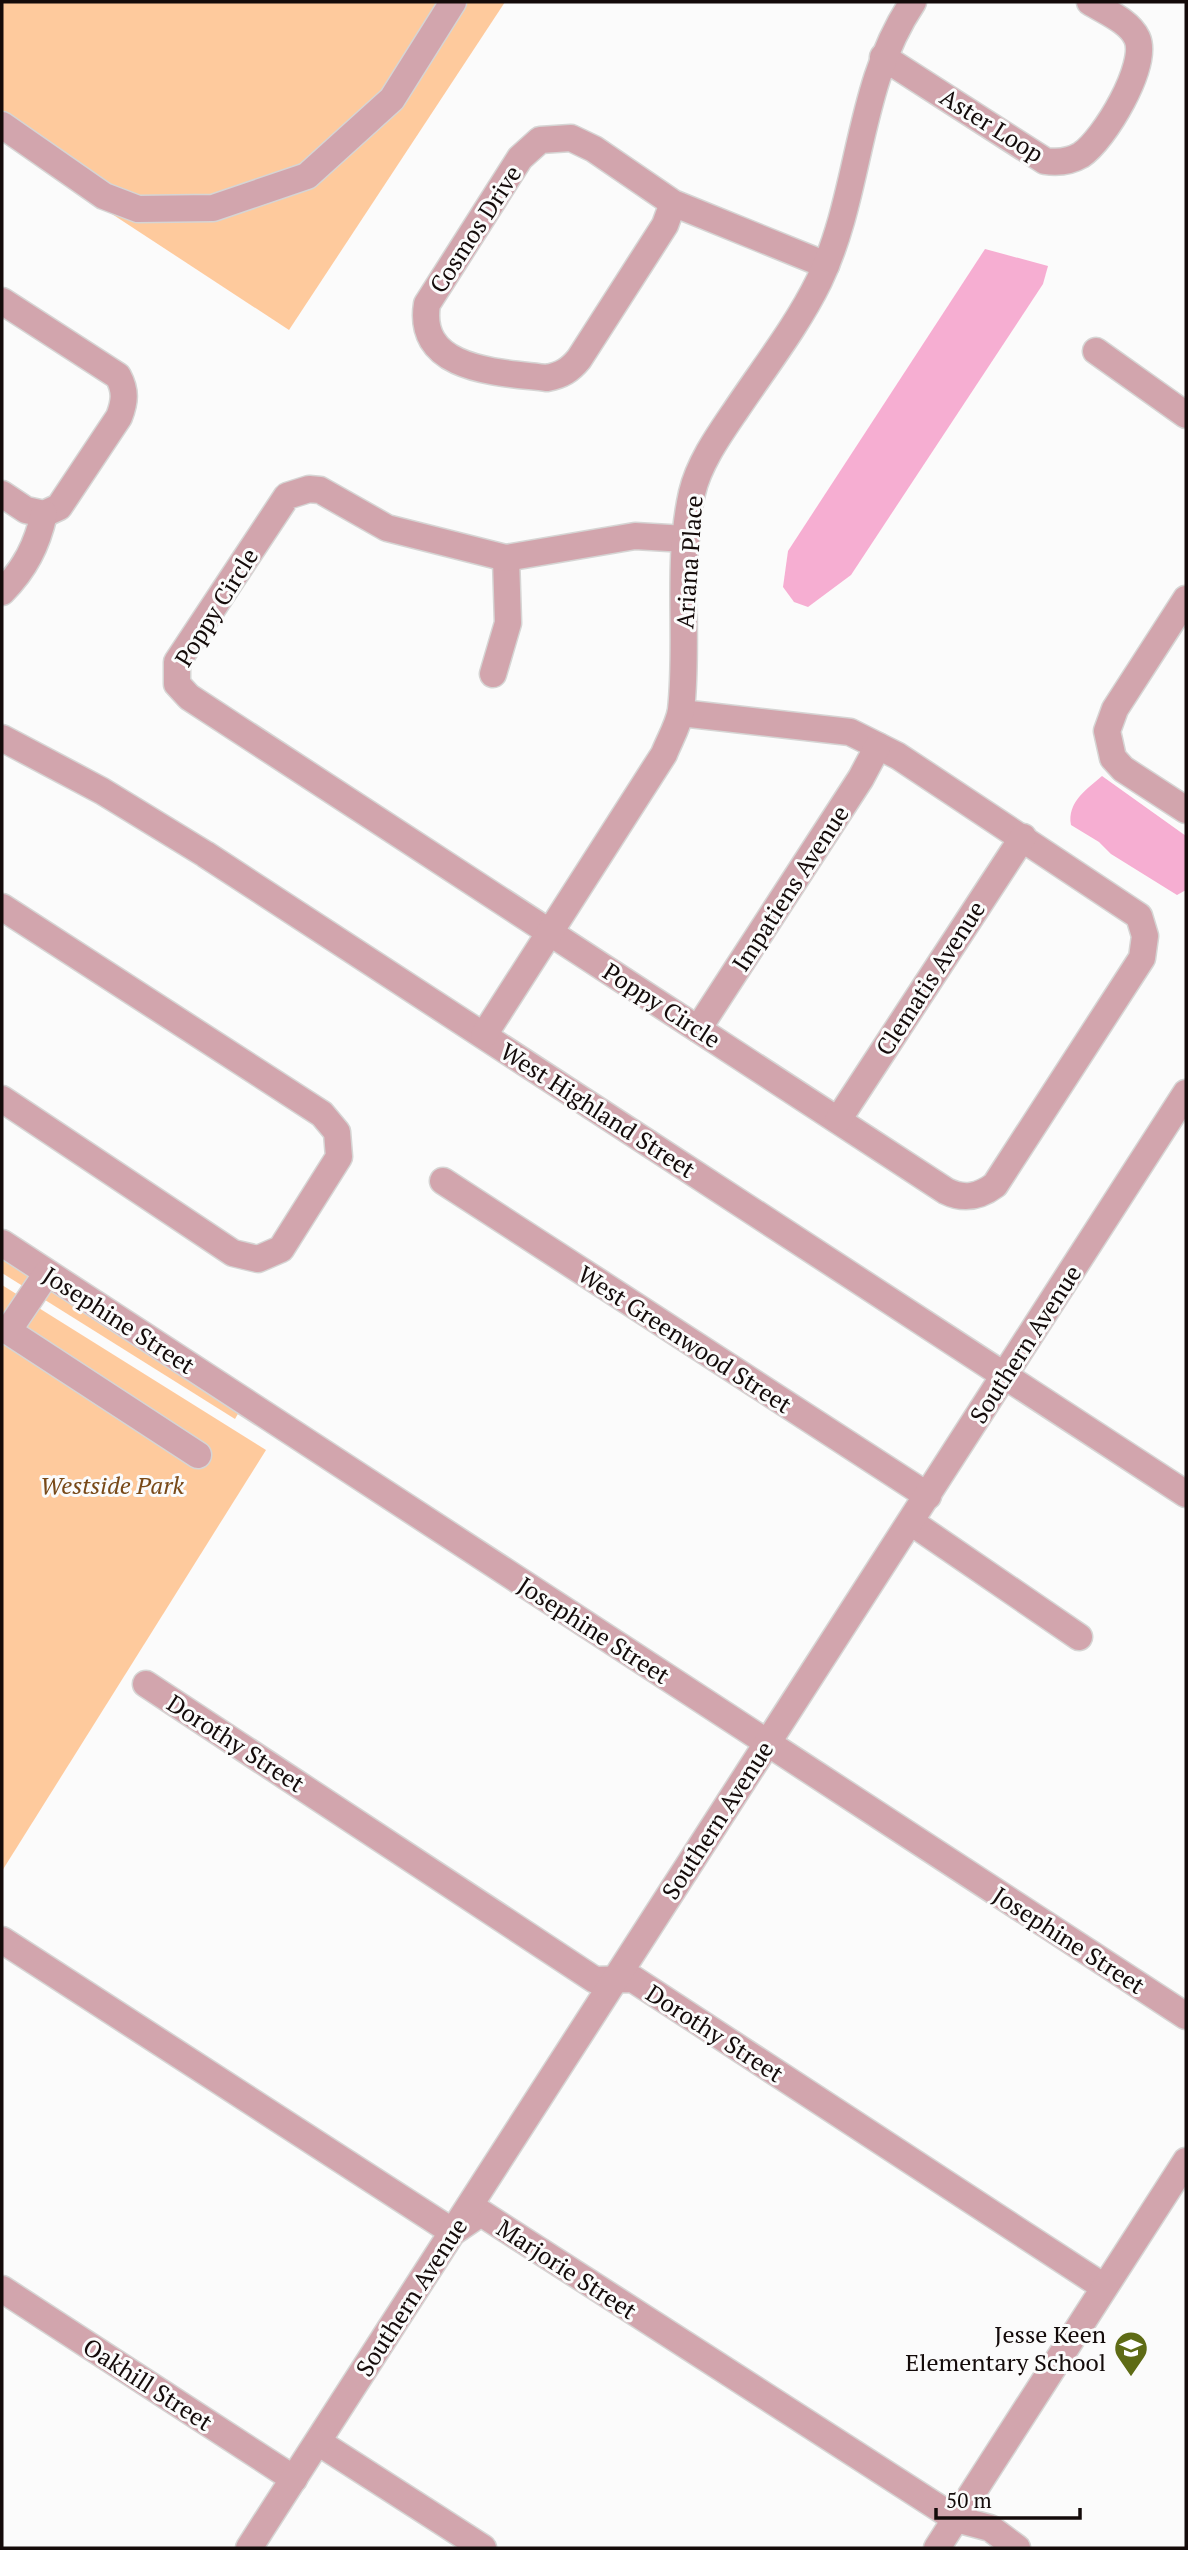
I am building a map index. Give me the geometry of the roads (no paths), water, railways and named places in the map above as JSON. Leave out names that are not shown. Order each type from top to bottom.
[{"type":"street","points":[[2,125],[104,196],[138,209],[213,208],[307,176],[393,99],[453,2]]},
{"type":"street","name":"Ariana Place","points":[[484,1035],[655,769],[681,713],[686,539],[692,493],[715,440],[812,295],[826,265],[839,232],[863,121],[883,57],[892,36],[913,2]]},
{"type":"street","name":"Aster Loop","points":[[883,57],[1045,161],[1070,161],[1088,150],[1128,92],[1139,67],[1141,51],[1136,36],[1127,25],[1090,2]]},
{"type":"street","name":"Cosmos Drive","points":[[673,203],[665,225],[579,359],[570,370],[559,376],[547,378],[476,369],[445,354],[426,329],[427,304],[520,158],[540,140],[563,137],[583,144],[673,203],[826,265]]},
{"type":"street","points":[[2,301],[118,376],[124,389],[124,404],[119,416],[59,507],[44,514],[26,510],[2,494]]},
{"type":"street","points":[[1096,351],[1186,415]]},
{"type":"street","name":"Poppy Circle","points":[[681,713],[837,728],[878,746],[1131,908],[1144,925],[1142,958],[995,1185],[985,1193],[958,1197],[189,698],[177,684],[177,662],[287,496],[296,492],[320,490],[387,528],[506,558],[635,536],[686,539]]},
{"type":"street","points":[[2,592],[16,578],[30,556],[44,514]]},
{"type":"street","points":[[493,674],[508,623],[506,558]]},
{"type":"street","points":[[1186,599],[1115,709],[1107,731],[1114,758],[1123,769],[1186,810]]},
{"type":"street","name":"West Highland Street","points":[[2,738],[102,792],[205,854],[1186,1494]]},
{"type":"street","name":"Impatiens Avenue","points":[[698,1029],[861,778],[878,746]]},
{"type":"street","name":"Clematis Avenue","points":[[838,1120],[1023,837]]},
{"type":"street","points":[[2,907],[322,1114],[337,1132],[339,1157],[281,1249],[258,1259],[233,1253],[2,1099]]},
{"type":"street","name":"Southern Avenue","points":[[249,2548],[1186,1093]]},
{"type":"street","name":"West Greenwood Street","points":[[443,1181],[928,1496]]},
{"type":"street","name":"Josephine Street","points":[[2,1243],[1186,2016]]},
{"type":"street","points":[[47,1273],[5,1329],[198,1455]]},
{"type":"street","points":[[911,1522],[1079,1637]]},
{"type":"street","name":"Dorothy Street","points":[[146,1684],[595,1980],[633,1979],[1104,2287]]},
{"type":"street","points":[[2,1940],[453,2232]]},
{"type":"street","points":[[937,2548],[1186,2161]]},
{"type":"street","name":"Marjorie Street","points":[[453,2232],[481,2213],[956,2519]]},
{"type":"street","name":"Oakhill Street","points":[[2,2289],[294,2479]]},
{"type":"street","points":[[318,2442],[483,2548]]},
{"type":"street","points":[[956,2519],[990,2528],[1017,2548]]},
{"type":"place","name":"Jesse Keen Elementary School","points":[[1131,2378]]},
{"type":"park label","name":"Westside Park","points":[[112,1485]]}]
